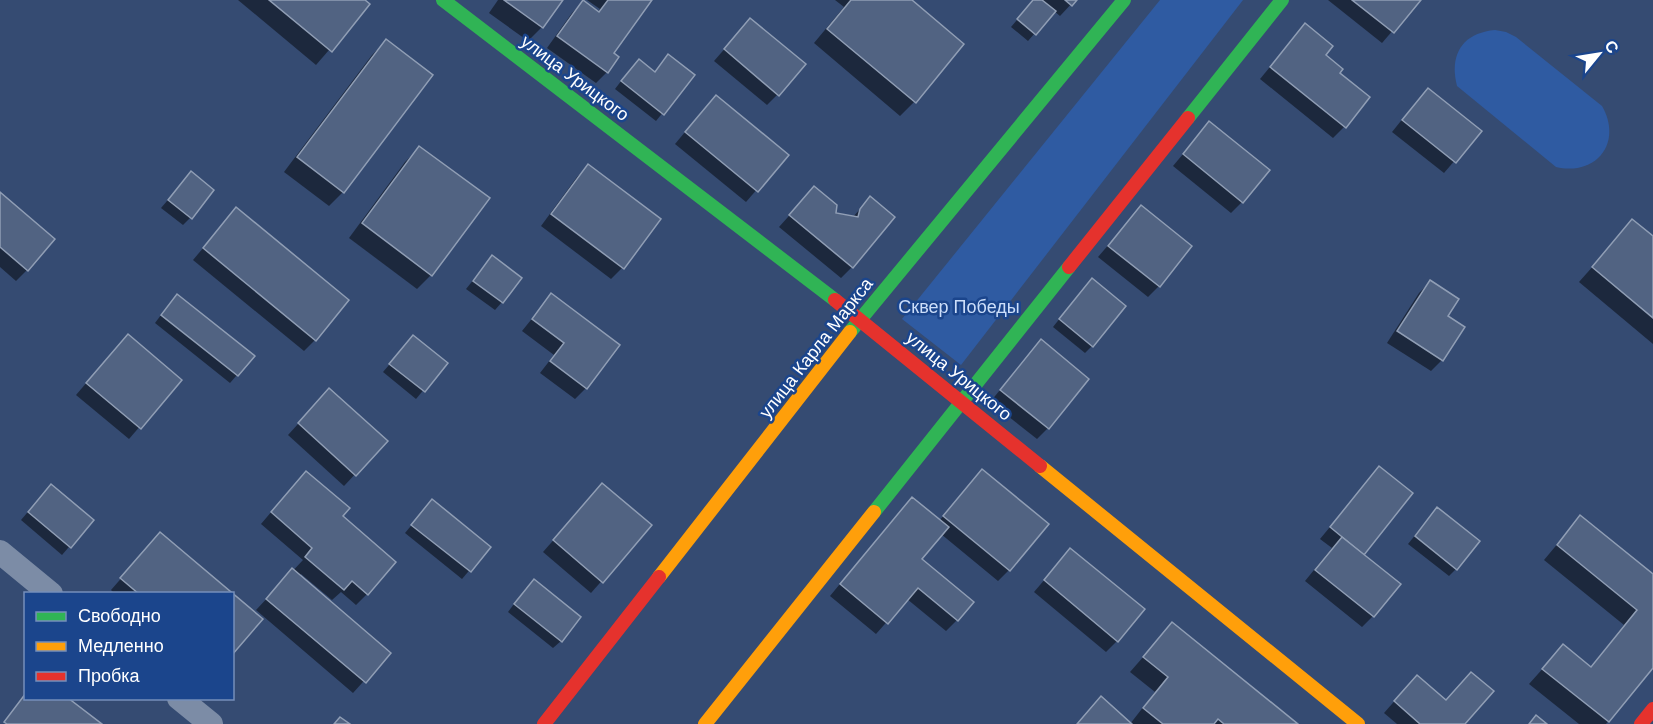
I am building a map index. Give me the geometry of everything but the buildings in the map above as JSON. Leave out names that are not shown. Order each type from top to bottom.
[{"type":"main road","name":"улица Урицкого","points":[[443,0],[860,320],[1358,724]]},
{"type":"main road","name":"улица Карла Маркса","points":[[544,724],[860,320],[1124,0]]},
{"type":"main road","points":[[705,724],[1282,0]]},
{"type":"main road","points":[[1641,724],[1653,709]]},
{"type":"street","points":[[0,552],[49,592]]},
{"type":"street","points":[[180,700],[211,724]]},
{"type":"green space","name":"Сквер Победы","points":[[1160,0],[1243,0],[961,365],[902,319]]},
{"type":"green space","points":[[1495,30],[1516,37],[1602,106],[1608,120],[1609,132],[1602,154],[1594,161],[1583,166],[1556,167],[1457,86],[1455,65],[1461,48],[1474,36]]},
{"type":"traffic: fast","points":[[443,0],[835,300]]},
{"type":"traffic: fast","points":[[850,332],[1124,0]]},
{"type":"traffic: fast","points":[[1188,118],[1282,0]]},
{"type":"traffic: fast","points":[[874,512],[1069,267]]},
{"type":"traffic: slow","points":[[659,577],[850,332]]},
{"type":"traffic: slow","points":[[1040,466],[1358,724]]},
{"type":"traffic: slow","points":[[705,724],[874,512]]},
{"type":"traffic: jam","points":[[1069,267],[1188,118]]},
{"type":"traffic: jam","points":[[835,300],[1040,466]]},
{"type":"traffic: jam","points":[[544,724],[659,577]]},
{"type":"traffic: jam","points":[[1641,724],[1653,709]]}]
